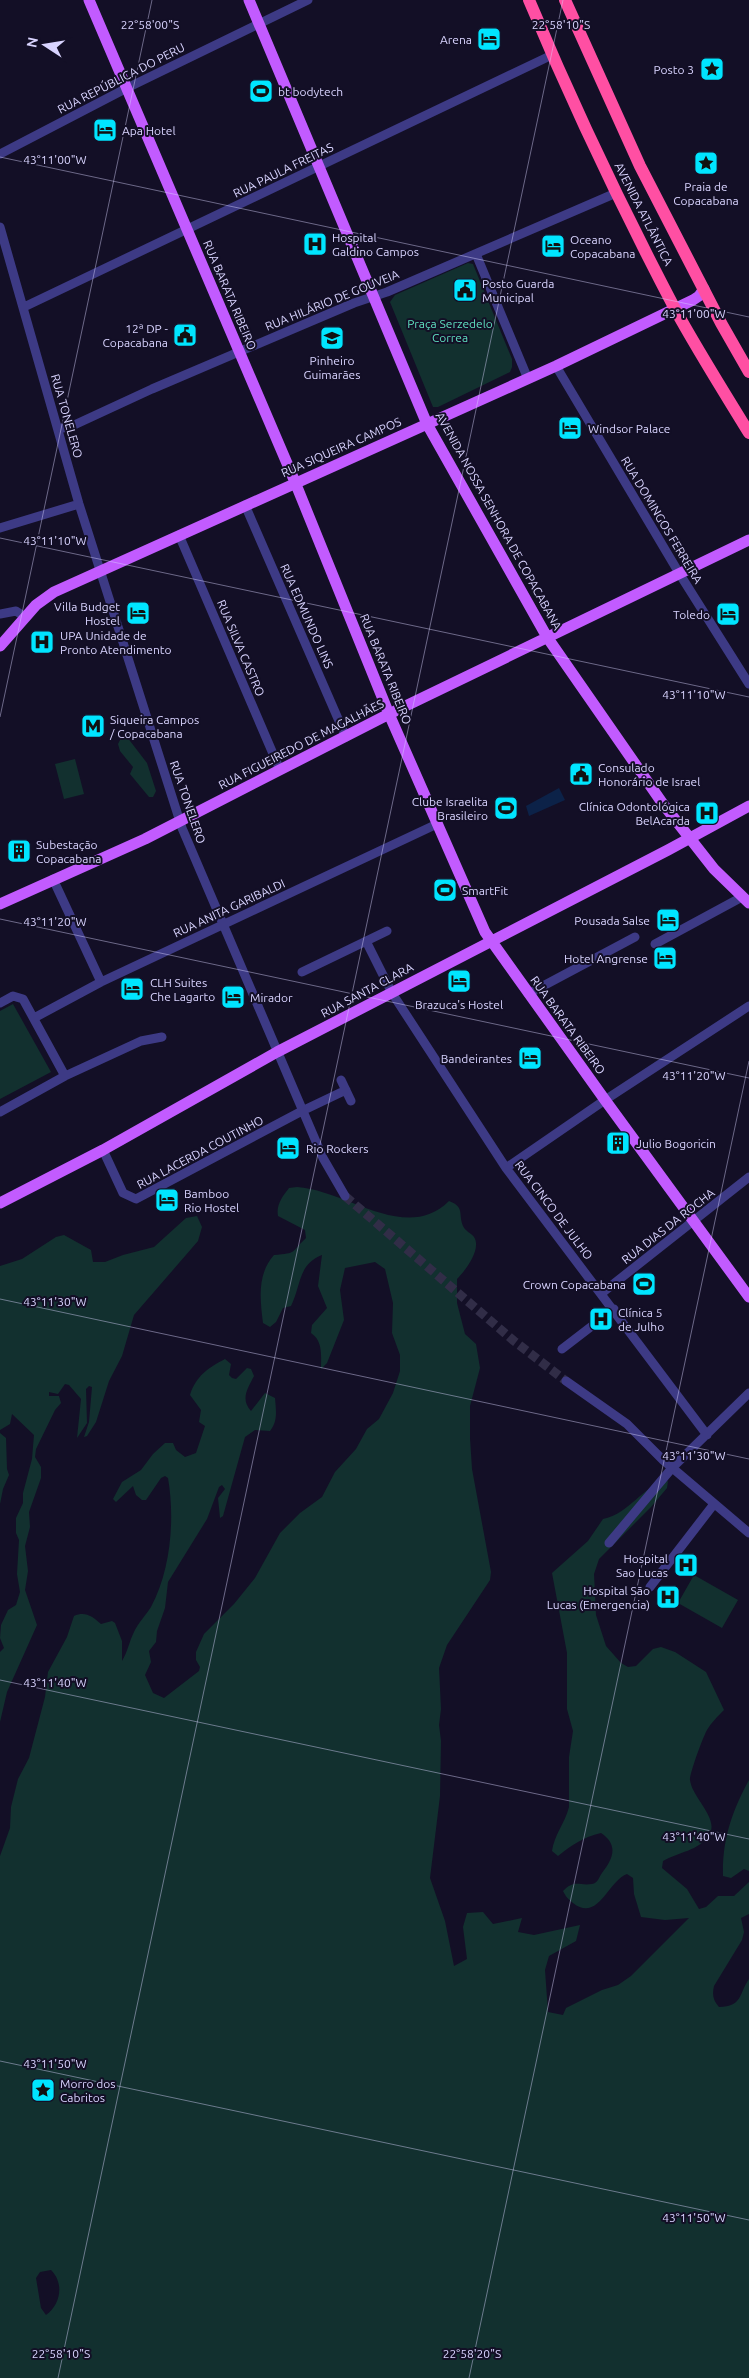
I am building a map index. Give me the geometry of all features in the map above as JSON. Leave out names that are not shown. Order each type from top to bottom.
[{"type":"highway","name":"AVENIDA ATLÂNTICA","points":[[529,0],[552,55],[616,193],[676,309],[749,433]]},
{"type":"highway","name":"AVENIDA ATLÂNTICA","points":[[565,0],[640,166],[749,372]]},
{"type":"main road","name":"RUA BARATA RIBEIRO","points":[[89,0],[295,482],[389,714],[490,940],[749,1296]]},
{"type":"main road","name":"AVENIDA NOSSA SENHORA DE COPACABANA","points":[[249,0],[427,424],[547,637],[690,838],[714,869],[745,900]]},
{"type":"main road","name":"RUA SIQUEIRA CAMPOS","points":[[0,646],[48,595],[295,482],[556,366],[676,309],[699,296],[704,289]]},
{"type":"main road","name":"RUA FIGUEIREDO DE MAGALHÃES","points":[[0,904],[180,822],[389,714],[749,540]]},
{"type":"main road","name":"RUA SANTA CLARA","points":[[0,1203],[103,1150],[277,1052],[749,806]]},
{"type":"street","name":"RUA REPÚBLICA DO PERU","points":[[0,154],[126,88],[308,0]]},
{"type":"street","name":"RUA PAULA FREITAS","points":[[24,307],[552,55]]},
{"type":"street","name":"RUA HILÁRIO DE GOUVEIA","points":[[58,429],[72,426],[239,352],[476,254],[616,193]]},
{"type":"street","name":"RUA TONELERO","points":[[0,227],[79,504],[180,822],[322,1158],[345,1196]]},
{"type":"street","points":[[476,254],[528,378]]},
{"type":"street","name":"RUA DOMINGOS FERREIRA","points":[[556,366],[679,573],[749,684]]},
{"type":"street","points":[[0,528],[79,504]]},
{"type":"street","name":"RUA EDMUNDO LINS","points":[[245,505],[346,737]]},
{"type":"street","name":"RUA SILVA CASTRO","points":[[179,535],[280,770]]},
{"type":"street","points":[[0,614],[16,611],[26,617]]},
{"type":"street","name":"RUA ANITA GARIBALDI","points":[[34,1018],[101,982],[437,824]]},
{"type":"street","points":[[53,879],[101,982]]},
{"type":"street","points":[[655,944],[745,900]]},
{"type":"street","points":[[302,972],[387,931]]},
{"type":"street","points":[[528,994],[635,937]]},
{"type":"street","name":"RUA CINCO DE JULHO","points":[[366,941],[392,993],[506,1168],[707,1434]]},
{"type":"street","points":[[0,1003],[13,996],[23,999],[65,1076]]},
{"type":"street","points":[[506,1168],[605,1100],[749,1006]]},
{"type":"street","points":[[0,1112],[65,1076],[141,1041],[162,1037]]},
{"type":"street","points":[[341,1080],[351,1101]]},
{"type":"street","points":[[302,1111],[346,1090]]},
{"type":"street","name":"RUA LACERDA COUTINHO","points":[[103,1150],[124,1193],[136,1200],[302,1111]]},
{"type":"street","name":"RUA DIAS DA ROCHA","points":[[602,1293],[749,1177]]},
{"type":"street","points":[[562,1350],[614,1309]]},
{"type":"street","points":[[566,1381],[627,1424],[672,1468],[749,1533]]},
{"type":"street","points":[[608,1543],[672,1468],[749,1392]]},
{"type":"street","points":[[650,1587],[714,1504]]},
{"type":"green space","name":"Praça Serzedelo Correa","points":[[468,263],[473,264],[512,359],[512,367],[510,372],[438,407],[433,407],[390,302],[395,295]]},
{"type":"green space","points":[[127,737],[147,763],[156,791],[153,797],[149,797],[130,774],[133,767],[120,751],[118,744],[121,738]]},
{"type":"green space","points":[[75,759],[84,794],[64,799],[55,764]]},
{"type":"green space","points":[[13,1004],[51,1072],[0,1099],[0,1011]]},
{"type":"green space","points":[[297,1187],[316,1190],[375,1211],[395,1216],[414,1217],[432,1213],[449,1201],[459,1208],[463,1226],[474,1237],[476,1242],[472,1260],[457,1279],[457,1303],[465,1334],[476,1344],[480,1368],[470,1406],[470,1438],[472,1469],[491,1572],[490,1580],[447,1645],[439,1668],[441,1709],[439,1725],[441,1741],[440,1796],[430,1878],[445,1921],[454,1966],[467,1959],[463,1927],[467,1913],[483,1912],[493,1924],[522,1918],[518,1932],[534,1935],[580,1925],[576,1941],[549,1956],[545,1970],[548,2012],[563,2015],[566,2008],[602,1990],[618,1985],[631,1976],[689,1918],[665,1920],[641,1917],[634,1894],[633,1878],[627,1874],[620,1878],[596,1904],[589,1908],[582,1908],[573,1903],[563,1891],[574,1884],[592,1884],[597,1881],[611,1857],[612,1847],[610,1842],[601,1833],[578,1842],[558,1856],[552,1851],[569,1807],[569,1757],[573,1731],[567,1709],[567,1653],[552,1573],[588,1541],[603,1519],[621,1512],[651,1488],[668,1481],[667,1488],[651,1507],[599,1559],[594,1574],[596,1615],[606,1646],[621,1663],[628,1667],[636,1666],[653,1649],[661,1647],[675,1652],[706,1672],[724,1710],[707,1730],[690,1777],[695,1794],[711,1822],[709,1835],[700,1845],[663,1861],[662,1868],[687,1889],[699,1909],[706,1907],[718,1896],[734,1896],[749,1882],[749,1914],[741,1918],[744,1932],[742,1940],[714,1986],[713,1992],[714,2000],[719,2007],[727,2006],[739,1999],[749,1979],[749,2378],[0,2378],[0,1856],[10,1828],[11,1807],[18,1779],[29,1758],[45,1697],[48,1672],[67,1637],[74,1616],[85,1614],[101,1624],[112,1621],[115,1623],[122,1641],[122,1661],[132,1636],[151,1607],[163,1577],[170,1544],[171,1527],[168,1478],[165,1476],[161,1478],[146,1500],[142,1500],[136,1495],[133,1486],[116,1502],[113,1499],[122,1482],[141,1470],[153,1454],[165,1443],[173,1443],[176,1450],[185,1457],[196,1453],[205,1426],[199,1422],[201,1410],[190,1395],[199,1378],[213,1366],[225,1359],[231,1364],[229,1375],[236,1379],[247,1368],[251,1369],[254,1376],[246,1394],[246,1402],[251,1411],[265,1393],[275,1398],[275,1420],[270,1431],[255,1430],[245,1437],[223,1516],[220,1518],[218,1498],[225,1489],[222,1485],[219,1487],[207,1519],[168,1582],[165,1608],[157,1631],[156,1642],[149,1651],[151,1662],[145,1675],[153,1693],[164,1698],[199,1671],[200,1667],[196,1660],[196,1652],[204,1634],[234,1604],[255,1578],[280,1533],[300,1513],[322,1497],[335,1472],[356,1449],[367,1429],[379,1419],[393,1393],[400,1371],[400,1355],[392,1333],[393,1303],[385,1269],[375,1262],[345,1268],[340,1290],[344,1320],[327,1363],[321,1369],[321,1354],[318,1340],[311,1333],[312,1325],[327,1308],[318,1286],[322,1255],[308,1264],[304,1270],[291,1306],[283,1308],[276,1322],[270,1327],[263,1323],[261,1287],[269,1262],[274,1255],[287,1254],[293,1251],[306,1238],[305,1230],[278,1216],[279,1205],[289,1188]],"holes":[[[51,2270],[58,2282],[59,2294],[55,2306],[46,2315],[41,2308],[36,2278],[40,2272]]]},
{"type":"green space","points":[[197,1216],[202,1227],[198,1241],[134,1315],[122,1356],[109,1381],[96,1422],[87,1436],[84,1437],[89,1422],[92,1387],[89,1386],[86,1389],[87,1423],[77,1438],[81,1399],[69,1385],[65,1384],[58,1394],[49,1392],[49,1396],[59,1396],[61,1403],[55,1410],[36,1449],[35,1457],[41,1467],[41,1478],[29,1512],[30,1527],[25,1546],[28,1571],[25,1590],[37,1625],[7,1692],[0,1722],[0,1652],[4,1648],[0,1638],[1,1625],[8,1610],[16,1605],[20,1592],[17,1574],[19,1540],[16,1533],[16,1518],[23,1503],[23,1493],[32,1459],[34,1435],[12,1414],[10,1424],[0,1430],[0,1266],[22,1259],[56,1237],[64,1235],[91,1250],[93,1262],[105,1262],[154,1247],[186,1218]]},
{"type":"green space","points":[[0,1433],[6,1438],[7,1469],[9,1475],[3,1489],[0,1504]]},
{"type":"green space","points":[[694,1575],[738,1600],[722,1628],[678,1603]]},
{"type":"green space","points":[[749,1780],[749,1871],[744,1869],[731,1878],[723,1876],[726,1838],[733,1815]]},
{"type":"water","points":[[559,788],[565,800],[529,816],[526,806]]},
{"type":"tunnel","points":[[345,1196],[514,1341],[566,1381]]},
{"type":"place","name":"Arena","points":[[489,39]]},
{"type":"place","name":"Posto 3","points":[[712,69]]},
{"type":"place","name":"bt bodytech","points":[[261,91]]},
{"type":"place","name":"Apa Hotel","points":[[105,130]]},
{"type":"place","name":"Praia de Copacabana","points":[[706,163]]},
{"type":"place","name":"Hospital Galdino Campos","points":[[315,244]]},
{"type":"place","name":"Oceano Copacabana","points":[[553,246]]},
{"type":"place","name":"Posto Guarda Municipal","points":[[465,290]]},
{"type":"place","name":"12ª DP - Copacabana","points":[[185,335]]},
{"type":"place","name":"Pinheiro Guimarães","points":[[332,338]]},
{"type":"place","name":"Windsor Palace","points":[[570,428]]},
{"type":"place","name":"Villa Budget Hostel","points":[[138,613]]},
{"type":"place","name":"Toledo","points":[[728,614]]},
{"type":"place","name":"UPA Unidade de Pronto Atendimento","points":[[42,642]]},
{"type":"place","name":"Siqueira Campos / Copacabana","points":[[93,726]]},
{"type":"place","name":"Consulado Honorário de Israel","points":[[581,774]]},
{"type":"place","name":"Clube Israelita Brasileiro","points":[[506,808]]},
{"type":"place","name":"Clínica Odontológica BelAcarda","points":[[707,813]]},
{"type":"place","name":"Subestação Copacabana","points":[[19,851]]},
{"type":"place","name":"SmartFit","points":[[445,890]]},
{"type":"place","name":"Pousada Salse","points":[[668,920]]},
{"type":"place","name":"Hotel Angrense","points":[[665,958]]},
{"type":"place","name":"Brazuca's Hostel","points":[[459,981]]},
{"type":"place","name":"CLH Suites Che Lagarto","points":[[132,989]]},
{"type":"place","name":"Mirador","points":[[233,997]]},
{"type":"place","name":"Bandeirantes","points":[[530,1058]]},
{"type":"place","name":"Julio Bogoricin","points":[[618,1143]]},
{"type":"place","name":"Rio Rockers","points":[[288,1148]]},
{"type":"place","name":"Bamboo Rio Hostel","points":[[167,1200]]},
{"type":"place","name":"Crown Copacabana","points":[[644,1284]]},
{"type":"place","name":"Clínica 5 de Julho","points":[[601,1319]]},
{"type":"place","name":"Hospital Sao Lucas","points":[[686,1565]]},
{"type":"place","name":"Hospital São Lucas (Emergencia)","points":[[668,1597]]},
{"type":"place","name":"Morro dos Cabritos","points":[[43,2090]]}]
